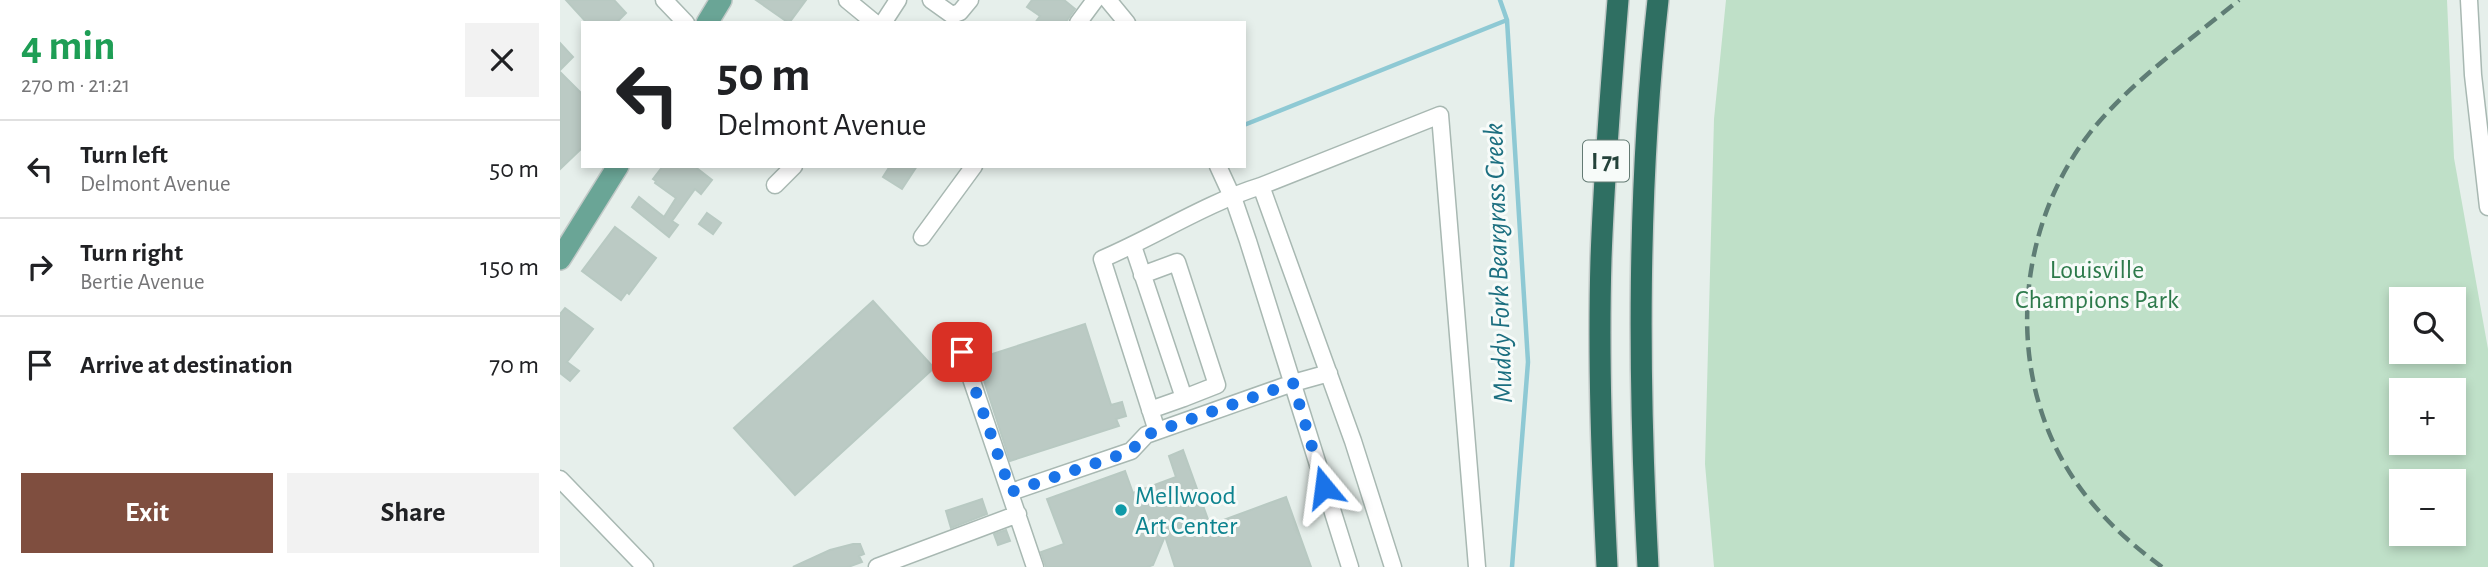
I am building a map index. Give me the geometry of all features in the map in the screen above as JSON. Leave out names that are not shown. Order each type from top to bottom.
[{"type":"highway","name":"I 71","points":[[1606,567],[1601,321],[1606,161],[1618,0]]},
{"type":"highway","name":"I 71","points":[[1648,567],[1641,398],[1641,311],[1646,149],[1658,0]]},
{"type":"main road","points":[[708,21],[721,0]]},
{"type":"main road","points":[[562,252],[617,168]]},
{"type":"street","points":[[664,0],[684,21]]},
{"type":"street","points":[[847,0],[873,21]]},
{"type":"street","points":[[884,21],[898,0]]},
{"type":"street","points":[[931,0],[951,15],[960,12],[970,0]]},
{"type":"street","points":[[1079,21],[1095,0]]},
{"type":"street","points":[[1108,0],[1126,21]]},
{"type":"street","points":[[2469,0],[2485,150],[2488,207]]},
{"type":"street","points":[[1157,431],[1102,259],[1232,195],[1262,186],[1440,115],[1477,567]]},
{"type":"street","points":[[775,185],[792,168]]},
{"type":"street","points":[[922,237],[973,168]]},
{"type":"street","points":[[1220,168],[1248,241],[1350,567]]},
{"type":"street","points":[[1262,186],[1329,373],[1393,567]]},
{"type":"street","points":[[1133,246],[1184,398]]},
{"type":"street","points":[[1142,275],[1177,262],[1217,385],[1150,410]]},
{"type":"street","points":[[962,352],[1035,567]]},
{"type":"street","points":[[1011,492],[1131,451],[1146,435],[1329,373]]},
{"type":"street","points":[[560,479],[645,567]]},
{"type":"street","points":[[877,567],[1018,514]]},
{"type":"green space","name":"Louisville Champions Park","points":[[1726,0],[2447,0],[2454,158],[2488,349],[2488,567],[1714,567],[1705,464],[1714,119]]},
{"type":"building","points":[[566,0],[614,0],[626,13],[618,21],[585,21]]},
{"type":"building","points":[[756,0],[806,0],[790,21],[786,21]]},
{"type":"building","points":[[1032,0],[1064,0],[1075,9],[1066,21],[1036,21],[1040,16],[1027,7]]},
{"type":"building","points":[[560,43],[573,57],[560,70]]},
{"type":"building","points":[[560,72],[581,93],[581,149],[560,169]]},
{"type":"building","points":[[661,168],[697,168],[712,180],[701,194],[695,189],[672,221],[678,225],[669,237],[632,207],[639,197],[664,217],[676,198],[653,179]]},
{"type":"building","points":[[889,168],[916,168],[902,189],[883,177]]},
{"type":"building","points":[[707,213],[721,223],[713,234],[699,224]]},
{"type":"building","points":[[615,227],[656,258],[629,294],[627,292],[621,300],[582,271]]},
{"type":"building","points":[[873,301],[934,368],[795,495],[734,428]]},
{"type":"building","points":[[565,308],[593,329],[567,362],[579,371],[570,381],[560,373],[560,314]]},
{"type":"building","points":[[1085,324],[1111,405],[1122,402],[1126,416],[1116,419],[1119,426],[1010,461],[977,359]]},
{"type":"building","name":"Mellwood Art Center","points":[[1183,450],[1210,525],[1286,497],[1311,567],[1175,567],[1165,536],[1153,565],[1147,567],[1046,567],[1041,552],[1064,544],[1047,499],[1125,471],[1133,493],[1176,477],[1169,456]]},
{"type":"building","points":[[982,499],[987,514],[951,528],[946,511]]},
{"type":"building","points":[[1006,530],[1010,541],[998,545],[994,534]]},
{"type":"building","points":[[860,544],[864,554],[859,556],[862,562],[848,567],[793,567],[830,550]]},
{"type":"waterway","name":"Muddy Fork Beargrass Creek","points":[[1500,0],[1507,20],[1528,362],[1512,567]]},
{"type":"waterway","points":[[1246,124],[1507,20]]},
{"type":"railway","points":[[2162,567],[2125,537],[2092,503],[2063,462],[2043,417],[2031,369],[2027,319],[2031,270],[2043,221],[2062,176],[2089,134],[2141,80],[2239,0]]},
{"type":"place","name":"Mellwood Art Center","points":[[1121,510]]},
{"type":"route","points":[[962,352],[1011,492],[1131,451],[1146,435],[1293,383],[1324,487]]}]
